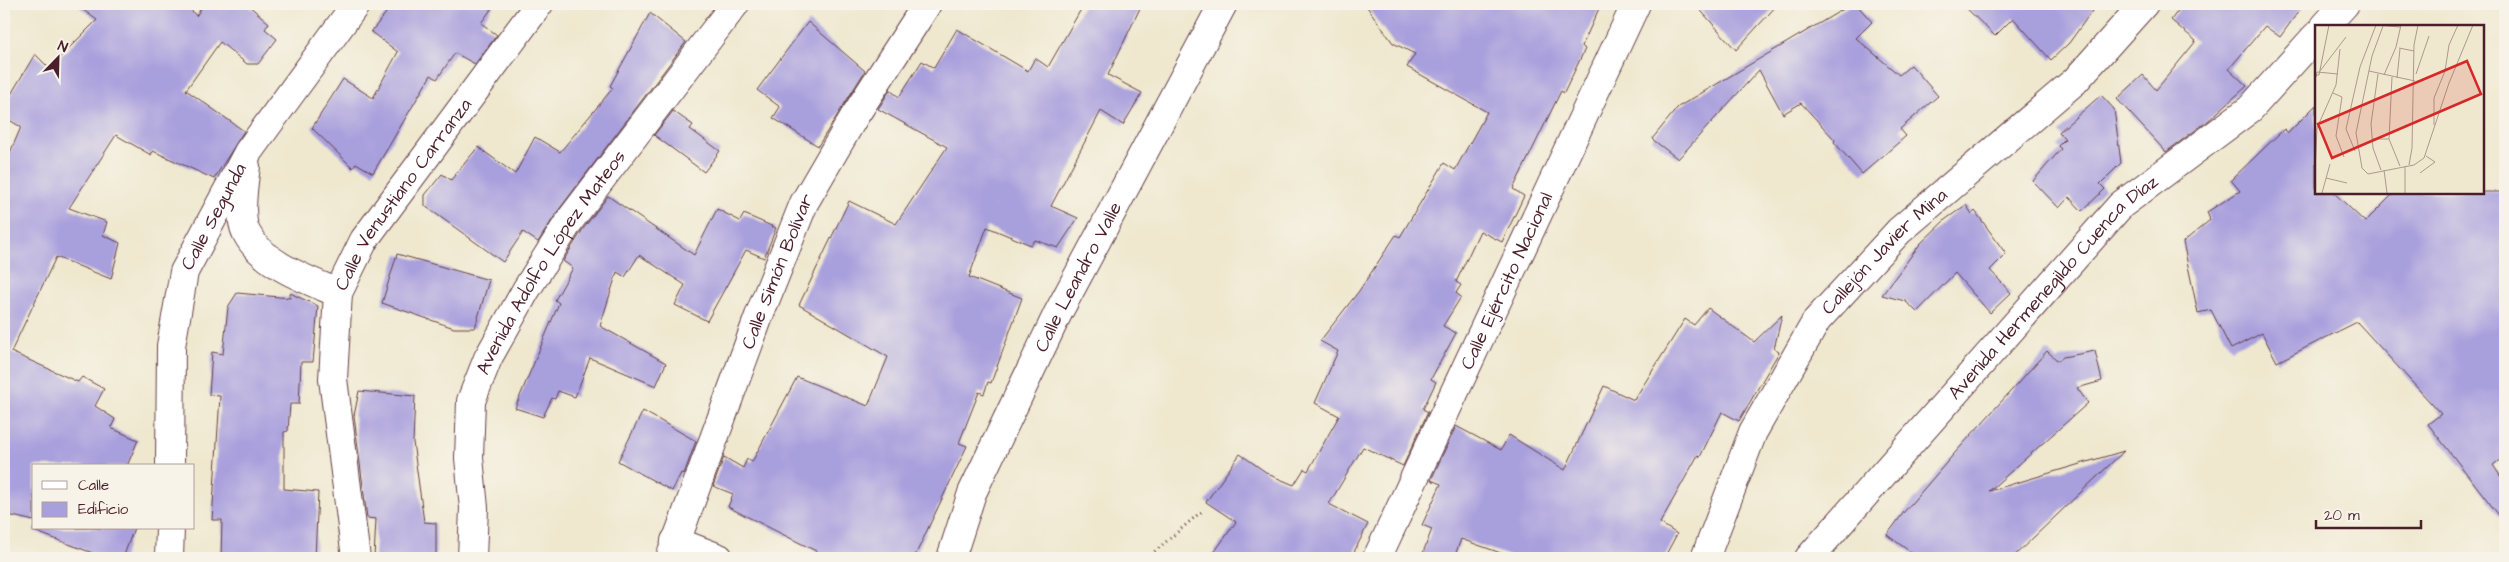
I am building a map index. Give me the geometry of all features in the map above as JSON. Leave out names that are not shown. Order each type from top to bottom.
[{"type":"street","name":"Calle Segunda","points":[[170,464],[171,346],[184,272],[248,152],[356,4]]},
{"type":"street","name":"Calle Venustiano Carranza","points":[[356,558],[333,379],[338,293],[364,240],[539,4]]},
{"type":"street","name":"Avenida Adolfo López Mateos","points":[[472,558],[474,508],[469,458],[470,401],[488,358],[526,290],[570,220],[735,4]]},
{"type":"street","name":"Calle Simón Bolívar","points":[[673,550],[759,316],[804,204],[854,117],[927,4]]},
{"type":"street","name":"Calle Leandro Valle","points":[[950,558],[972,493],[1058,313],[1223,4]]},
{"type":"street","name":"Calle Ejército Nacional","points":[[1377,558],[1636,4]]},
{"type":"street","name":"Callejón Javier Mina","points":[[1705,558],[1753,432],[1817,320],[1899,230],[2075,81],[2144,4]]},
{"type":"street","points":[[2326,25],[2345,4]]},
{"type":"street","name":"Avenida Hermenegildo Cuenca Díaz","points":[[1809,558],[2121,205],[2250,109],[2315,37]]},
{"type":"street","points":[[248,152],[242,200],[245,231],[266,256],[296,275],[338,293]]},
{"type":"street","points":[[169,558],[170,530]]},
{"type":"street","points":[[673,550],[719,558]]},
{"type":"path","points":[[1147,558],[1202,511]]},
{"type":"building","points":[[75,4],[186,4],[196,16],[204,4],[247,4],[269,23],[265,29],[277,39],[258,64],[247,64],[220,42],[186,90],[244,131],[214,179],[153,151],[151,155],[116,135],[69,208],[107,222],[103,235],[120,243],[111,279],[56,257],[11,352],[78,382],[82,377],[104,389],[95,406],[115,419],[111,428],[138,440],[128,464],[32,464],[32,521],[4,514],[4,167],[21,127],[4,117],[4,106],[35,54],[49,68],[97,20]]},
{"type":"building","points":[[393,4],[495,4],[481,23],[497,35],[475,64],[455,53],[437,79],[431,75],[373,173],[356,163],[353,168],[312,128],[343,79],[373,98],[398,52],[371,32]]},
{"type":"building","points":[[1084,4],[1142,4],[1108,75],[1142,93],[1123,125],[1101,111],[1051,206],[1078,218],[1058,248],[1035,240],[1031,245],[987,227],[969,277],[1022,298],[991,383],[988,382],[984,394],[979,392],[959,443],[967,446],[914,558],[830,558],[728,507],[733,494],[713,486],[724,457],[743,468],[747,459],[752,462],[797,377],[868,406],[888,357],[799,305],[849,201],[896,224],[947,147],[878,109],[890,90],[899,97],[922,61],[934,68],[957,29],[1028,71],[1035,58],[1048,67]]},
{"type":"building","points":[[1365,4],[1601,4],[1582,46],[1585,49],[1564,93],[1561,91],[1513,189],[1524,196],[1502,242],[1480,231],[1456,282],[1461,285],[1456,293],[1461,297],[1443,326],[1456,333],[1431,379],[1436,382],[1423,409],[1428,412],[1403,466],[1363,447],[1329,504],[1368,524],[1351,558],[1210,558],[1236,522],[1206,502],[1240,454],[1270,475],[1294,485],[1304,469],[1308,471],[1339,416],[1315,403],[1338,351],[1320,341],[1359,291],[1396,235],[1400,237],[1444,163],[1455,170],[1487,112],[1407,67],[1415,54],[1393,43]]},
{"type":"building","points":[[1695,4],[1778,4],[1736,50]]},
{"type":"building","points":[[1852,4],[1856,4],[1872,22],[1856,38],[1899,75],[1911,65],[1938,96],[1900,129],[1906,136],[1862,174],[1834,142],[1835,140],[1801,103],[1783,114],[1759,70],[1678,159],[1652,139],[1678,107]]},
{"type":"building","points":[[1962,4],[2097,4],[2069,43],[2051,60],[2013,18],[1995,36]]},
{"type":"building","points":[[2183,4],[2304,4],[2280,37],[2265,26],[2229,69],[2247,86],[2209,120],[2166,152],[2117,99],[2143,75],[2156,90],[2196,41],[2171,20]]},
{"type":"building","points":[[650,13],[686,42],[558,211],[538,242],[523,232],[503,262],[425,206],[425,195],[442,174],[451,180],[478,147],[515,174],[535,137],[560,152],[613,88],[610,86]]},
{"type":"building","points":[[808,22],[865,71],[818,146],[773,118],[780,107],[757,90]]},
{"type":"building","points":[[2101,95],[2114,109],[2121,163],[2100,184],[2105,189],[2082,211],[2069,197],[2059,208],[2033,181],[2061,149],[2058,146],[2065,139],[2059,132]]},
{"type":"building","points":[[2315,106],[2315,194],[2335,194],[2365,222],[2393,194],[2484,194],[2484,192],[2505,192],[2505,456],[2493,465],[2505,483],[2505,523],[2428,424],[2441,414],[2357,322],[2277,362],[2262,333],[2231,349],[2211,310],[2198,313],[2183,242],[2210,220],[2207,212],[2240,191],[2231,180],[2284,129],[2288,133]]},
{"type":"building","points":[[673,111],[693,125],[690,129],[720,151],[704,172],[654,135]]},
{"type":"building","points":[[608,196],[694,255],[717,209],[740,221],[744,214],[776,228],[764,258],[746,250],[707,321],[675,305],[685,285],[639,255],[625,277],[617,272],[600,326],[666,363],[656,386],[590,358],[575,397],[558,391],[555,399],[552,398],[543,417],[515,408],[559,303],[555,300],[573,268],[563,261],[583,229]]},
{"type":"building","points":[[1966,205],[1972,214],[1975,211],[2006,254],[1990,270],[2011,293],[1990,313],[1955,273],[1917,312],[1905,301],[1882,295],[1920,244],[1946,219]]},
{"type":"building","points":[[397,254],[489,280],[475,328],[454,328],[382,303]]},
{"type":"building","points":[[237,293],[290,298],[290,293],[318,306],[313,362],[301,362],[299,404],[290,404],[288,431],[284,432],[284,489],[318,492],[315,558],[221,558],[222,520],[212,520],[220,396],[209,395],[212,352],[223,354],[228,307]]},
{"type":"building","points":[[1708,308],[1754,342],[1782,315],[1774,349],[1779,352],[1739,421],[1722,412],[1700,457],[1698,455],[1660,523],[1677,534],[1664,558],[1515,558],[1461,539],[1454,558],[1421,558],[1432,529],[1422,525],[1441,484],[1431,480],[1456,426],[1501,450],[1509,435],[1565,470],[1604,386],[1634,400],[1685,319],[1694,325]]},
{"type":"building","points":[[2047,351],[2058,361],[2063,357],[2095,351],[2102,381],[2077,388],[2088,403],[1989,491],[2124,451],[2012,558],[1919,558],[1887,535],[1904,512],[1953,455]]},
{"type":"building","points":[[359,391],[415,396],[413,442],[424,522],[436,523],[436,558],[374,558],[376,519],[367,518],[354,416]]},
{"type":"building","points":[[643,411],[696,441],[684,474],[681,473],[672,491],[618,461]]},
{"type":"building","points":[[133,530],[123,558],[106,558],[34,531]]}]
